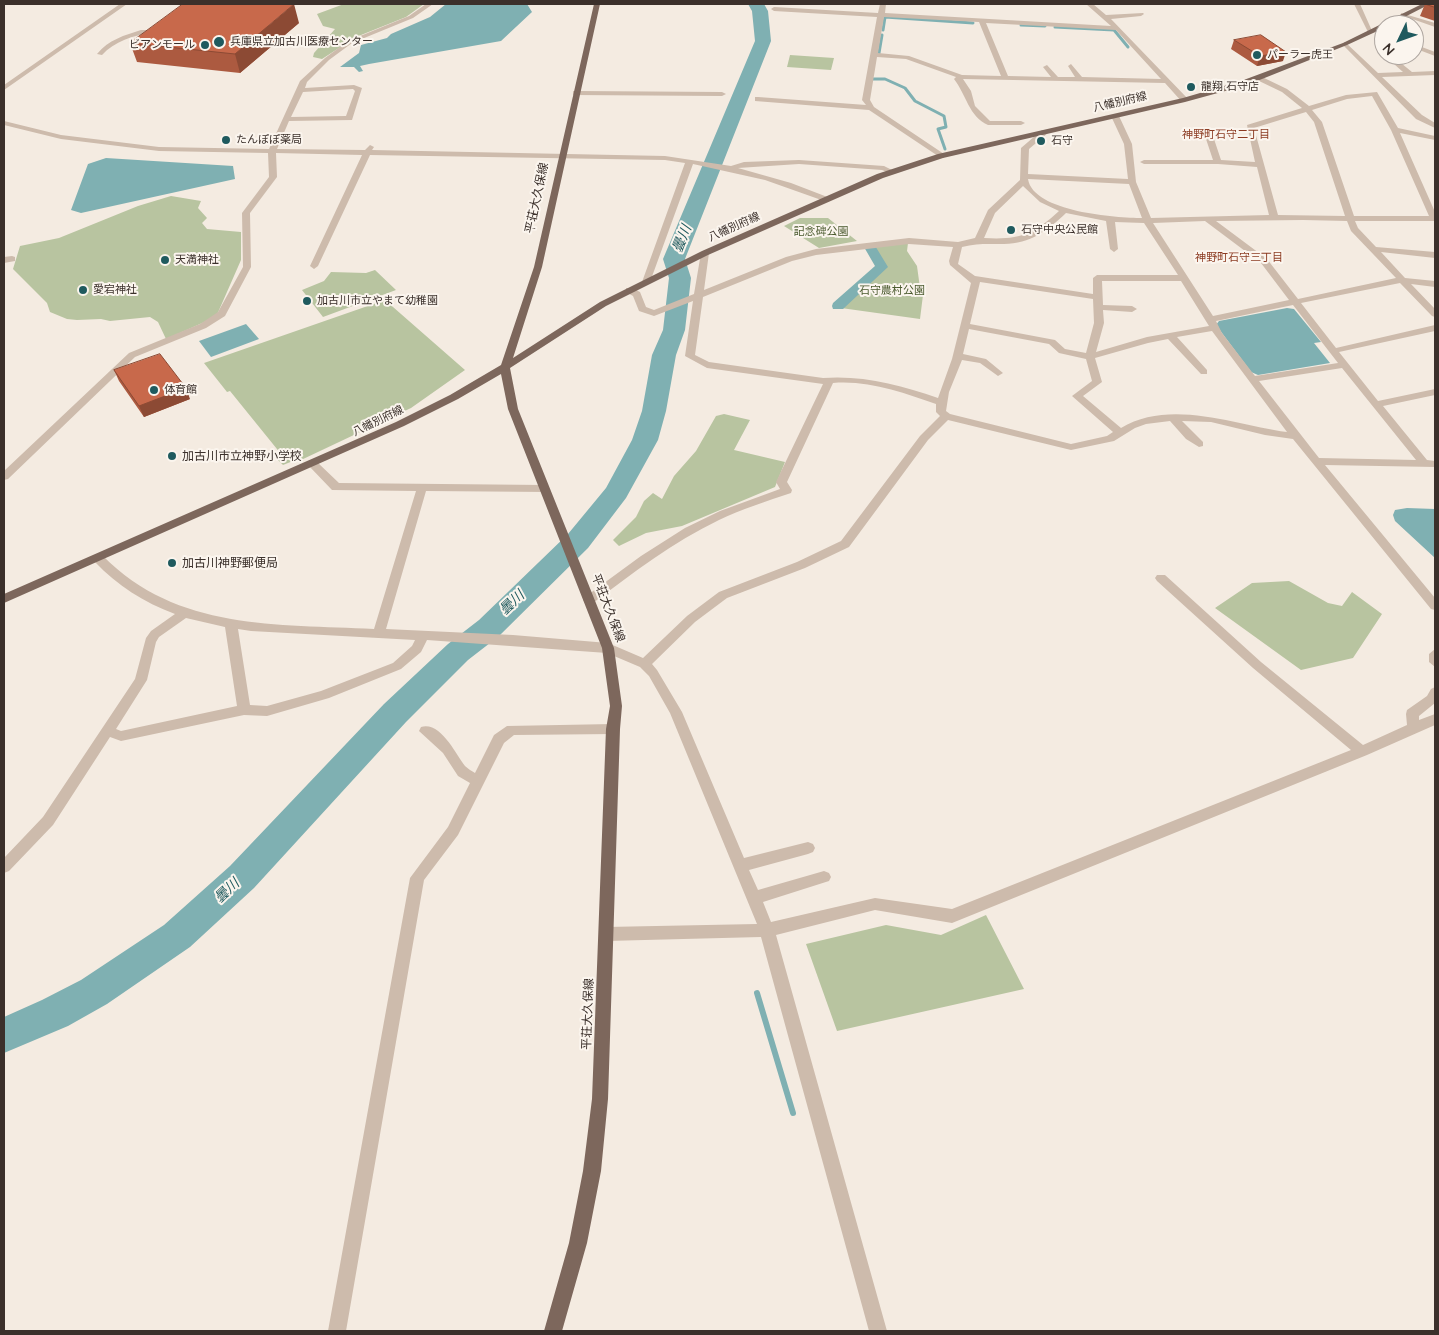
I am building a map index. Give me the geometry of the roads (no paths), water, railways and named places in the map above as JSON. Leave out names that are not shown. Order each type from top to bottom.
[{"type":"main road","name":"平荘大久保線","points":[[553,1331],[578,1243],[592,1171],[600,1099],[613,729],[616,706],[608,648],[513,409],[506,380],[505,366],[538,267],[597,4]]},
{"type":"main road","name":"八幡別府線","points":[[4,599],[99,559],[400,424],[454,397],[594,308],[629,290],[705,253],[892,172],[941,156],[1185,100],[1260,78],[1345,44],[1403,14],[1427,4]]},
{"type":"street","points":[[4,88],[124,4]]},
{"type":"street","points":[[4,477],[132,356],[203,326],[222,314],[247,267],[246,212],[273,177],[272,151],[299,90],[321,64],[350,42],[411,18],[430,4]]},
{"type":"street","points":[[883,4],[866,100],[871,108],[941,156]]},
{"type":"street","points":[[1089,4],[1118,28],[1137,52],[1185,100]]},
{"type":"street","points":[[1357,4],[1371,32]]},
{"type":"street","points":[[774,9],[1118,28]]},
{"type":"street","points":[[1106,17],[1141,14]]},
{"type":"street","points":[[1403,14],[1435,25]]},
{"type":"street","points":[[982,21],[1005,78]]},
{"type":"street","points":[[100,54],[106,47],[122,39],[150,31],[155,32],[154,36]]},
{"type":"street","points":[[1345,44],[1419,117],[1435,126]]},
{"type":"street","points":[[873,56],[907,57],[961,77],[1168,81]]},
{"type":"street","points":[[1399,65],[1410,74]]},
{"type":"street","points":[[1047,66],[1056,79]]},
{"type":"street","points":[[1072,66],[1080,79]]},
{"type":"street","points":[[1378,75],[1435,73]]},
{"type":"street","points":[[961,77],[958,79],[967,91],[972,107],[988,123],[1021,123]]},
{"type":"street","points":[[1260,78],[1280,88],[1309,109],[1318,122],[1354,229],[1435,314]]},
{"type":"street","points":[[285,120],[349,118],[359,90],[354,87],[299,90]]},
{"type":"street","points":[[576,93],[722,94]]},
{"type":"street","points":[[1045,132],[1025,148],[1023,178],[1034,193],[1064,210],[1089,216],[1147,219],[1274,217],[1434,219],[1395,130],[1374,94],[1346,97],[1250,127],[1258,165],[1274,217]]},
{"type":"street","points":[[758,99],[871,108]]},
{"type":"street","points":[[1115,116],[1128,144],[1132,182],[1147,219],[1212,323],[1296,436],[1435,606]]},
{"type":"street","points":[[4,123],[61,137],[124,146],[272,151],[369,148],[641,156],[690,161],[730,168],[780,181],[827,200]]},
{"type":"street","points":[[1395,130],[1435,138]]},
{"type":"street","points":[[1210,139],[1218,162]]},
{"type":"street","points":[[314,266],[369,148]]},
{"type":"street","points":[[646,282],[690,161]]},
{"type":"street","points":[[730,168],[744,164],[798,162],[884,168],[892,172]]},
{"type":"street","points":[[1144,162],[1218,162],[1258,165]]},
{"type":"street","points":[[979,240],[985,218],[1023,178],[1132,182]]},
{"type":"street","points":[[629,290],[636,294],[642,310],[647,313],[654,313],[789,259],[816,252],[909,241],[958,245],[979,240],[1011,243],[1024,240],[1047,226],[1064,210]]},
{"type":"street","points":[[1110,218],[1114,249]]},
{"type":"street","points":[[1207,218],[1264,260],[1344,365],[1423,462]]},
{"type":"street","points":[[958,245],[953,261],[954,265],[976,283],[969,303],[958,356],[941,402],[941,412],[946,416],[1071,447],[1103,441],[1145,421],[1173,418],[1211,419],[1265,432],[1296,436]]},
{"type":"street","points":[[1372,249],[1435,255]]},
{"type":"street","points":[[705,253],[690,351],[690,356],[694,360],[708,365],[823,381],[840,379],[891,387],[941,402]]},
{"type":"street","points":[[972,278],[1132,309]]},
{"type":"street","points":[[1119,432],[1077,396],[1097,382],[1090,357],[1099,323],[1097,278],[1184,278]]},
{"type":"street","points":[[965,326],[1052,342],[1062,351],[1090,357],[1147,340],[1295,302],[1402,280],[1435,284]]},
{"type":"street","points":[[1333,351],[1434,330]]},
{"type":"street","points":[[1170,335],[1204,372]]},
{"type":"street","points":[[958,356],[983,362],[998,373]]},
{"type":"street","points":[[1252,379],[1344,365]]},
{"type":"street","points":[[588,597],[651,554],[706,522],[787,490],[781,482],[830,380]]},
{"type":"street","points":[[1377,404],[1435,392]]},
{"type":"street","points":[[644,664],[691,619],[723,595],[801,565],[845,544],[892,478],[924,438],[946,416]]},
{"type":"street","points":[[1173,418],[1199,444]]},
{"type":"street","points":[[1318,462],[1410,465],[1423,462],[1435,464]]},
{"type":"street","points":[[313,464],[336,487],[544,489]]},
{"type":"street","points":[[378,634],[422,488]]},
{"type":"street","points":[[99,559],[119,578],[152,599],[184,613],[231,624],[608,648],[644,664],[653,673],[676,712],[767,930],[878,1331]]},
{"type":"street","points":[[1161,578],[1257,665],[1362,751]]},
{"type":"street","points":[[4,867],[48,821],[141,680],[150,641],[155,634],[184,613]]},
{"type":"street","points":[[231,624],[244,710]]},
{"type":"street","points":[[108,731],[120,736],[244,710],[266,711],[324,695],[397,666],[417,649],[423,636]]},
{"type":"street","points":[[1435,654],[1435,662]]},
{"type":"street","points":[[1414,727],[1412,714],[1432,699],[1435,692]]},
{"type":"street","points":[[606,934],[767,930],[875,904],[952,916],[1362,751],[1435,719]]},
{"type":"street","points":[[337,1331],[417,878],[452,831],[499,739],[512,730],[613,729]]},
{"type":"street","points":[[426,731],[450,751],[456,767],[462,774],[479,781]]},
{"type":"street","points":[[739,866],[808,848]]},
{"type":"street","points":[[754,898],[824,878]]},
{"type":"water","points":[[446,4],[527,4],[532,12],[501,41],[369,64],[360,66],[363,71],[359,72],[354,67],[340,67],[359,53],[361,45],[387,38],[391,34],[430,17]]},
{"type":"water","points":[[106,158],[233,166],[235,179],[81,213],[71,210],[88,164]]},
{"type":"water","points":[[1287,308],[1294,309],[1321,342],[1314,343],[1330,363],[1258,375],[1251,372],[1216,325],[1219,321]]},
{"type":"water","points":[[246,324],[259,339],[211,357],[199,341]]},
{"type":"water","points":[[1407,508],[1435,509],[1435,558],[1395,521],[1393,515],[1395,510]]},
{"type":"waterway","name":"曇川","points":[[4,1035],[55,1013],[94,992],[177,936],[242,877],[395,713],[458,652],[489,628],[578,541],[617,492],[645,440],[654,411],[664,355],[674,330],[680,278],[674,259],[763,41],[760,11],[756,4]]},
{"type":"waterway","points":[[883,30],[885,17],[973,23]]},
{"type":"waterway","points":[[1021,25],[1045,26]]},
{"type":"waterway","points":[[1055,27],[1114,30],[1128,47]]},
{"type":"waterway","points":[[879,53],[882,35]]},
{"type":"waterway","points":[[873,79],[885,79],[905,88],[915,101],[944,116],[946,127],[938,129],[945,149]]},
{"type":"waterway","points":[[838,306],[882,267],[870,247]]},
{"type":"waterway","points":[[757,993],[793,1113]]},
{"type":"place","name":"兵庫県立加古川医療センター","points":[[219,42]]},
{"type":"place","name":"ビアンモール","points":[[205,45]]},
{"type":"place","name":"パーラー虎王","points":[[1257,55]]},
{"type":"place","name":"龍翔 石守店","points":[[1191,87]]},
{"type":"place","name":"たんぽぽ薬局","points":[[226,140]]},
{"type":"place","name":"石守","points":[[1041,141]]},
{"type":"place","name":"石守中央公民館","points":[[1011,230]]},
{"type":"place","name":"天満神社","points":[[165,260]]},
{"type":"place","name":"愛宕神社","points":[[83,290]]},
{"type":"place","name":"加古川市立やまて幼稚園","points":[[307,301]]},
{"type":"place","name":"体育館","points":[[154,390]]},
{"type":"place","name":"加古川市立神野小学校","points":[[172,456]]},
{"type":"place","name":"加古川神野郵便局","points":[[172,563]]},
{"type":"district","name":"神野町石守二丁目","points":[[1226,135]]},
{"type":"district","name":"神野町石守三丁目","points":[[1239,258]]},
{"type":"park label","name":"記念碑公園","points":[[821,232]]},
{"type":"park label","name":"石守農村公園","points":[[892,291]]}]
